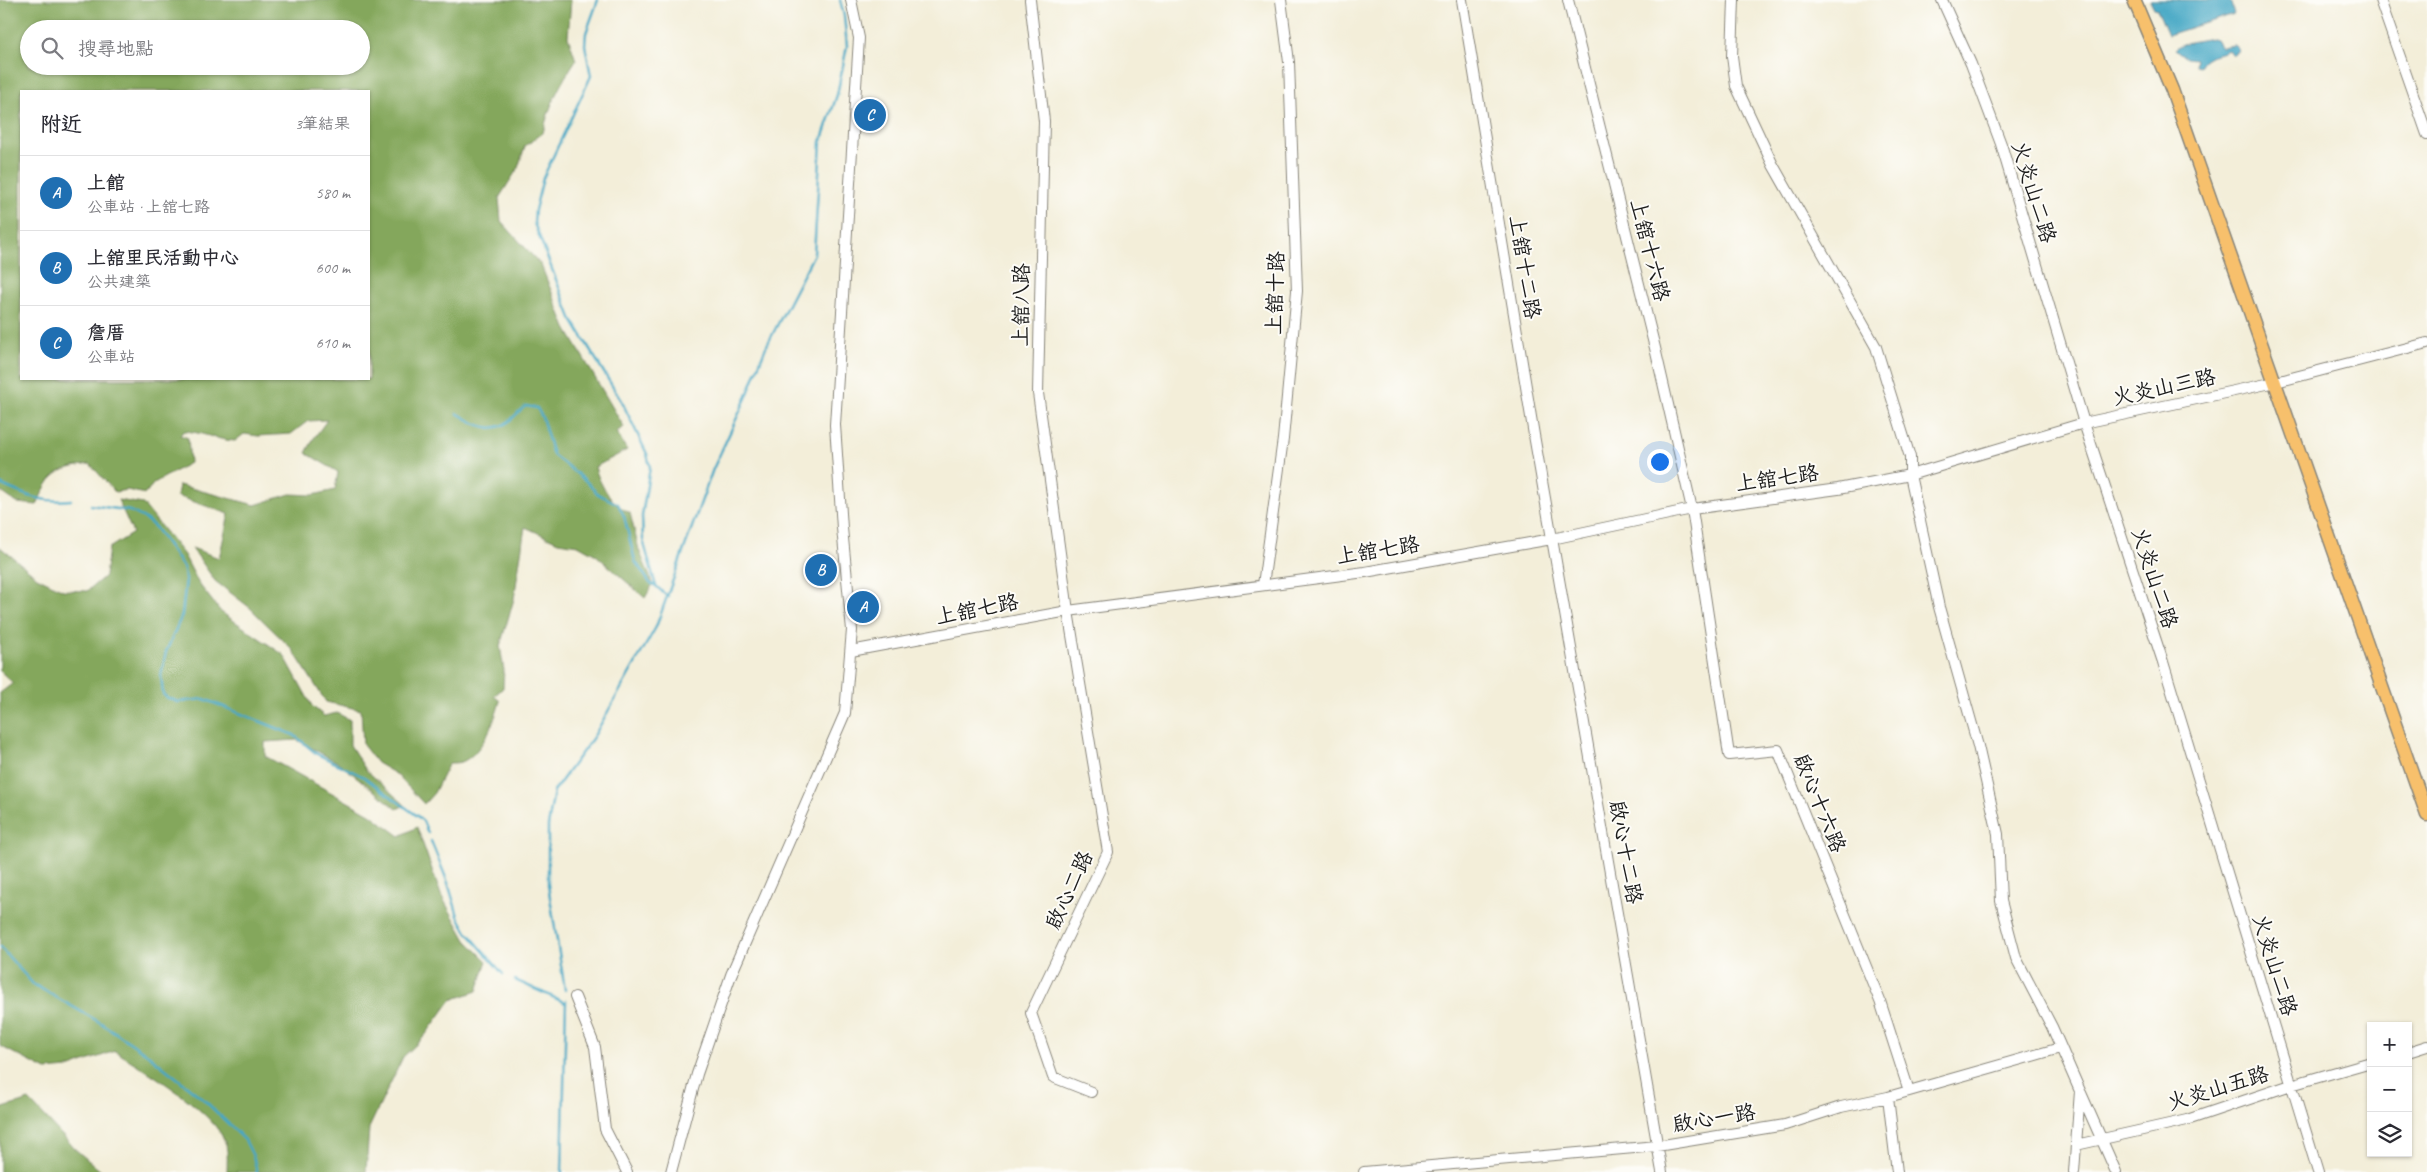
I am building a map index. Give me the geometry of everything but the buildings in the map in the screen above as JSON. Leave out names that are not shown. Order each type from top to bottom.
[{"type":"main road","points":[[2134,0],[2172,90],[2427,815]]},
{"type":"street","points":[[671,1172],[696,1074],[731,975],[844,713],[852,630],[842,528],[835,425],[858,56],[858,38],[851,0]]},
{"type":"street","name":"上舘八路","points":[[1030,0],[1044,121],[1038,393],[1068,611]]},
{"type":"street","name":"上舘十路","points":[[1263,585],[1283,439],[1297,291],[1289,62],[1281,0]]},
{"type":"street","name":"上舘十二路","points":[[1462,0],[1552,539]]},
{"type":"street","name":"上舘十六路","points":[[1568,0],[1655,348],[1692,509]]},
{"type":"street","points":[[1734,0],[1732,56],[1736,86],[1773,165],[1876,347],[1910,457],[1910,475],[1939,607],[1978,746],[1998,834],[2000,901],[2016,958],[2052,1027],[2116,1172]]},
{"type":"street","name":"火炎山二路","points":[[1942,0],[1971,64],[2001,144],[2084,423],[2163,662],[2318,1172]]},
{"type":"street","points":[[2380,0],[2427,134]]},
{"type":"street","name":"火炎山三路","points":[[1910,475],[2084,423],[2276,382],[2427,343]]},
{"type":"street","name":"上舘七路","points":[[851,651],[1068,611],[1365,572],[1552,539],[1692,509],[1838,489],[1910,475]]},
{"type":"street","name":"啟心十六路","points":[[1692,509],[1729,754],[1778,750],[1880,1000],[1909,1091]]},
{"type":"street","name":"啟心十二路","points":[[1552,539],[1662,1172]]},
{"type":"street","name":"啟心二路","points":[[1068,611],[1108,852],[1031,1013],[1053,1077],[1091,1092]]},
{"type":"street","points":[[575,997],[595,1047],[605,1129],[627,1172]]},
{"type":"street","points":[[2412,1051],[2427,1046]]},
{"type":"street","name":"啟心一路","points":[[1364,1172],[1657,1146],[1785,1125],[1841,1107],[1888,1097],[2060,1048]]},
{"type":"street","name":"火炎山五路","points":[[2076,1145],[2187,1120],[2291,1085],[2367,1063]]},
{"type":"street","points":[[2074,1172],[2080,1091]]},
{"type":"street","points":[[1888,1097],[1897,1172]]},
{"type":"green space","points":[[0,0],[571,0],[568,37],[576,60],[556,95],[548,113],[543,133],[525,146],[518,168],[499,198],[501,221],[541,265],[566,328],[624,427],[616,432],[627,450],[595,467],[600,481],[612,500],[630,513],[639,550],[653,584],[645,598],[596,555],[578,545],[558,542],[525,527],[514,599],[500,646],[504,670],[503,688],[494,696],[500,701],[495,717],[487,735],[477,750],[464,761],[449,763],[434,793],[424,804],[396,774],[377,763],[363,745],[361,710],[326,702],[292,649],[249,607],[215,581],[192,548],[219,558],[229,514],[177,496],[179,485],[255,505],[290,494],[313,495],[335,490],[338,472],[306,453],[327,420],[308,421],[291,434],[258,436],[244,434],[235,441],[184,431],[180,435],[188,438],[190,463],[154,483],[145,494],[127,490],[115,492],[90,464],[70,468],[56,474],[46,486],[37,505],[17,503],[0,491]]},
{"type":"green space","points":[[118,500],[143,504],[184,555],[199,584],[221,612],[284,655],[312,706],[324,716],[337,713],[350,720],[350,745],[366,770],[405,805],[397,809],[339,763],[297,740],[265,742],[265,756],[370,814],[400,836],[417,827],[441,895],[466,940],[487,961],[477,991],[451,1000],[424,1037],[403,1057],[369,1128],[366,1172],[227,1172],[226,1145],[220,1132],[209,1119],[178,1092],[115,1051],[68,1068],[46,1070],[0,1046],[0,693],[13,683],[0,671],[0,547],[37,577],[63,590],[87,591],[105,576],[109,548],[133,533]]},
{"type":"green space","points":[[29,1100],[75,1149],[102,1172],[0,1172],[0,1109]]},
{"type":"water","points":[[2150,0],[2230,0],[2234,14],[2168,35],[2157,9],[2154,8]]},
{"type":"water","points":[[2211,38],[2216,39],[2221,47],[2234,45],[2239,50],[2232,55],[2228,50],[2208,57],[2199,66],[2195,65],[2196,59],[2186,58],[2175,49],[2187,43]]},
{"type":"waterway","points":[[598,0],[586,33],[585,45],[591,76],[543,178],[535,210],[534,223],[571,318],[623,404],[647,454],[650,467],[642,516],[643,540],[656,586],[668,597]]},
{"type":"waterway","points":[[565,990],[548,885],[548,826],[554,791],[594,736],[656,627],[713,469],[747,396],[765,349],[814,254],[821,142],[837,95],[847,46],[844,16],[840,0]]},
{"type":"waterway","points":[[457,413],[488,428],[501,426],[508,422],[526,406],[537,408],[542,417],[553,455],[585,480],[598,494],[618,504],[624,516],[635,561],[650,583],[656,586]]},
{"type":"waterway","points":[[0,484],[34,498],[61,501],[71,500]]},
{"type":"waterway","points":[[91,505],[130,511],[144,518],[155,527],[183,567],[186,579],[182,615],[166,652],[161,675],[163,694],[166,697],[178,702],[204,699],[294,735],[317,754],[364,777],[416,815],[423,821],[428,833]]},
{"type":"waterway","points":[[431,841],[448,883],[458,916],[467,932],[503,974]]},
{"type":"waterway","points":[[0,947],[33,984],[101,1023],[147,1054],[202,1098],[245,1140],[253,1156],[257,1172]]},
{"type":"waterway","points":[[515,980],[566,1003]]},
{"type":"waterway","points":[[562,1172],[566,1000]]},
{"type":"place","name":"詹厝","points":[[870,115]]},
{"type":"place","name":"上舘里民活動中心","points":[[821,570]]},
{"type":"place","name":"上館","points":[[863,607]]}]
